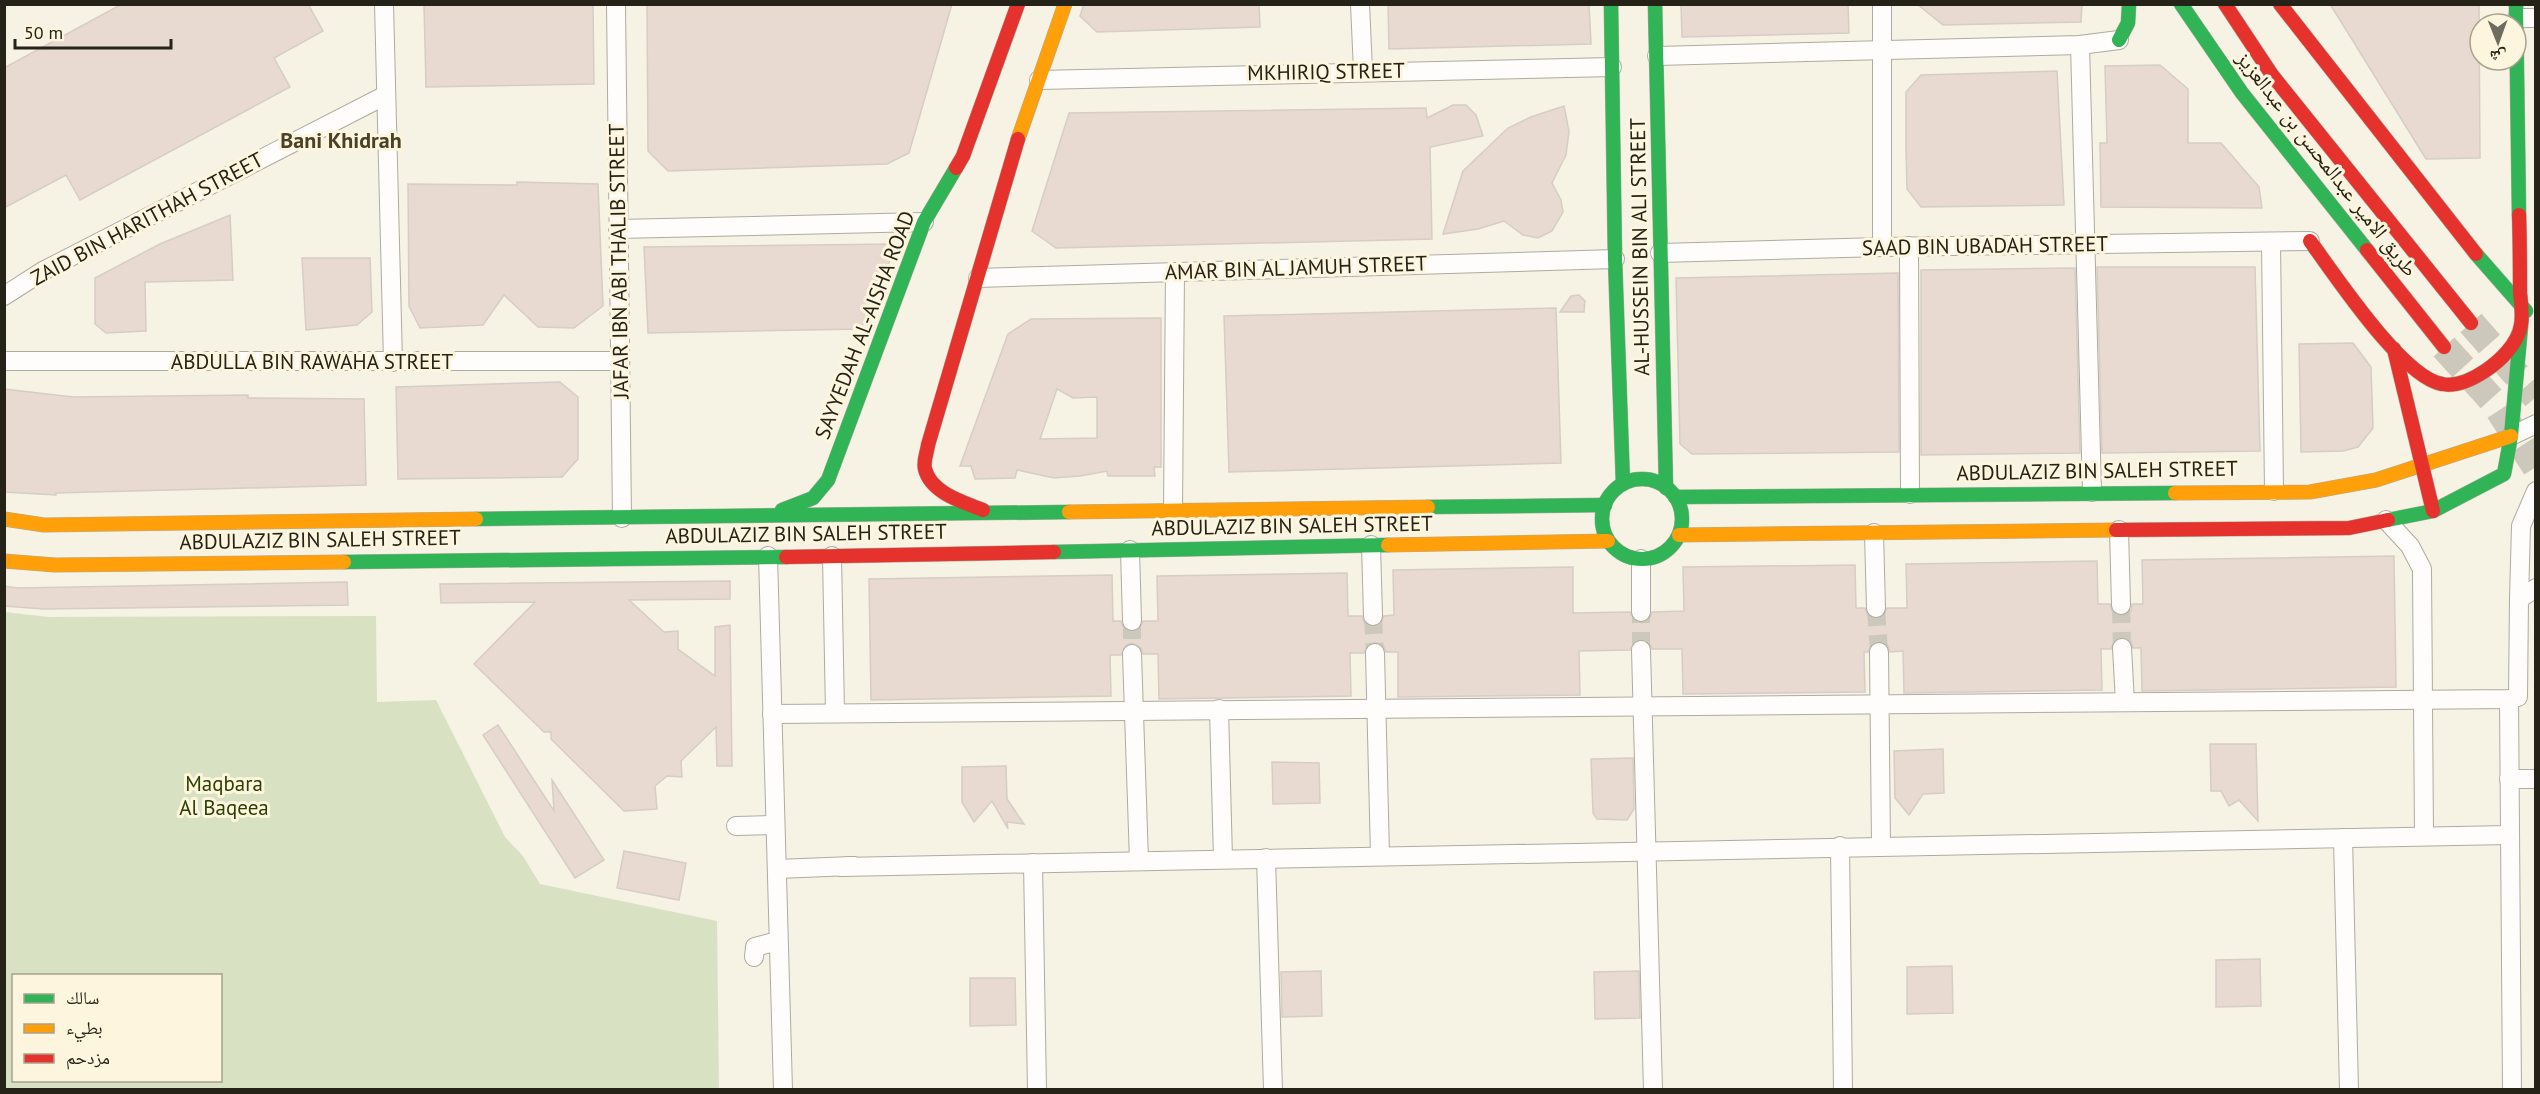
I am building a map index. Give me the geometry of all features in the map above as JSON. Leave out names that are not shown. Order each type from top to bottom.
[{"type":"main road","name":"SAYYEDAH AL-AISHA ROAD","points":[[751,516],[783,510],[813,498],[828,480],[924,222],[963,156],[1018,4]]},
{"type":"main road","points":[[991,513],[959,500],[933,484],[924,468],[927,445],[978,278],[1011,159],[1065,4]]},
{"type":"main road","name":"AL-HUSSEIN BIN ALI STREET","points":[[1611,4],[1615,259],[1623,484]]},
{"type":"main road","name":"AL-HUSSEIN BIN ALI STREET","points":[[1655,4],[1660,253],[1671,493]]},
{"type":"main road","points":[[2119,40],[2128,23],[2129,4]]},
{"type":"main road","name":"طريق الامير عبدالمحسن بن عبدالعزيز","points":[[2181,4],[2242,93],[2444,347]]},
{"type":"main road","name":"طريق الامير عبدالمحسن بن عبدالعزيز","points":[[2224,4],[2272,75],[2471,323]]},
{"type":"main road","points":[[2280,4],[2457,232],[2535,320]]},
{"type":"main road","points":[[1679,535],[2349,528],[2433,511],[2504,474],[2511,436],[2521,326],[2516,11]]},
{"type":"main road","points":[[2310,241],[2394,349],[2417,372],[2441,384],[2464,381],[2487,370],[2509,349],[2521,326]]},
{"type":"main road","points":[[2394,349],[2433,511]]},
{"type":"main road","name":"ABDULAZIZ BIN SALEH STREET","points":[[1623,484],[1641,479],[1650,480],[1671,493],[2310,492],[2376,480],[2511,436]]},
{"type":"main road","points":[[1623,484],[1615,489],[1605,505],[1602,523],[1608,541],[1628,557],[1641,559],[1664,553],[1679,535],[1682,522],[1680,509],[1671,493]]},
{"type":"main road","name":"ABDULAZIZ BIN SALEH STREET","points":[[4,519],[44,525],[513,524],[622,518],[692,522],[751,516],[1605,505]]},
{"type":"main road","name":"ABDULAZIZ BIN SALEH STREET","points":[[4,561],[55,565],[514,554],[693,553],[832,556],[1608,541]]},
{"type":"street","points":[[384,4],[393,362]]},
{"type":"street","name":"JAFAR IBN ABI THALIB STREET","points":[[616,4],[622,518]]},
{"type":"street","points":[[1360,4],[1363,71]]},
{"type":"street","points":[[1882,4],[1882,247]]},
{"type":"street","points":[[2516,11],[2535,18]]},
{"type":"street","points":[[1657,56],[2080,45],[2119,40]]},
{"type":"street","points":[[2080,45],[2092,492]]},
{"type":"street","name":"MKHIRIQ STREET","points":[[1039,80],[1612,67]]},
{"type":"street","name":"ZAID BIN HARITHAH STREET","points":[[4,296],[43,271],[386,95]]},
{"type":"street","points":[[618,230],[924,222]]},
{"type":"street","name":"SAAD BIN UBADAH STREET","points":[[1660,253],[1910,246],[2310,241]]},
{"type":"street","points":[[2271,242],[2274,491]]},
{"type":"street","points":[[1910,246],[1910,494]]},
{"type":"street","name":"AMAR BIN AL JAMUH STREET","points":[[978,278],[1615,259]]},
{"type":"street","points":[[1173,511],[1175,272]]},
{"type":"street","name":"ABDULLA BIN RAWAHA STREET","points":[[4,361],[620,361]]},
{"type":"street","points":[[2511,436],[2535,424]]},
{"type":"street","points":[[772,714],[2509,699],[2518,697],[2527,621],[2519,599],[2521,526],[2535,491]]},
{"type":"street","points":[[2386,520],[2410,546],[2422,569],[2424,836]]},
{"type":"street","points":[[2118,530],[2121,605]]},
{"type":"street","points":[[1874,532],[1876,608]]},
{"type":"street","points":[[1371,545],[1373,616]]},
{"type":"street","points":[[1130,550],[1132,621]]},
{"type":"street","points":[[768,556],[783,1089]]},
{"type":"street","points":[[832,556],[835,713]]},
{"type":"street","points":[[1641,559],[1641,612]]},
{"type":"street","points":[[2519,599],[2535,588]]},
{"type":"street","points":[[2122,648],[2125,702]]},
{"type":"street","points":[[1641,650],[1653,1089]]},
{"type":"street","points":[[1879,652],[1881,846]]},
{"type":"street","points":[[1375,653],[1380,855]]},
{"type":"street","points":[[1132,654],[1139,861]]},
{"type":"street","points":[[2509,699],[2512,1089]]},
{"type":"street","points":[[1219,709],[1223,859]]},
{"type":"street","points":[[2509,779],[2535,779]]},
{"type":"street","points":[[736,826],[776,825]]},
{"type":"street","points":[[777,869],[1380,855],[2509,835]]},
{"type":"street","points":[[2343,838],[2349,1089]]},
{"type":"street","points":[[1839,846],[1844,1089]]},
{"type":"street","points":[[1266,858],[1273,1089]]},
{"type":"street","points":[[1033,863],[1036,1089]]},
{"type":"street","points":[[754,957],[755,947],[778,941]]},
{"type":"green space","name":"Maqbara Al Baqeea","points":[[5,612],[49,617],[376,616],[377,702],[436,700],[505,837],[523,856],[540,884],[717,921],[719,1089],[5,1089]]},
{"type":"building","points":[[122,4],[308,4],[323,31],[274,58],[290,87],[80,200],[66,175],[4,208],[4,68]]},
{"type":"building","points":[[424,4],[593,4],[594,84],[426,87]]},
{"type":"building","points":[[647,4],[952,4],[909,153],[887,164],[668,171],[648,151]]},
{"type":"building","points":[[1084,4],[1259,4],[1260,27],[1097,32],[1080,16]]},
{"type":"building","points":[[1388,4],[1589,4],[1591,44],[1389,49]]},
{"type":"building","points":[[1681,4],[1848,4],[1849,33],[1682,37]]},
{"type":"building","points":[[1917,4],[2082,4],[2081,22],[1943,25]]},
{"type":"building","points":[[2330,4],[2479,4],[2479,12],[2468,12],[2468,72],[2479,72],[2480,158],[2426,159]]},
{"type":"building","points":[[2160,65],[2188,89],[2188,143],[2221,143],[2259,187],[2262,208],[2101,207],[2100,143],[2107,143],[2105,66]]},
{"type":"building","points":[[2057,71],[2064,205],[1921,207],[1907,189],[1906,92],[1921,75]]},
{"type":"building","points":[[1453,105],[1466,105],[1476,115],[1483,136],[1430,147],[1432,239],[1056,248],[1032,231],[1069,113],[1426,108],[1427,118]]},
{"type":"building","points":[[1564,106],[1569,131],[1566,155],[1552,183],[1561,200],[1563,212],[1552,231],[1538,238],[1523,235],[1504,221],[1478,229],[1443,234],[1463,171],[1508,128],[1531,117]]},
{"type":"building","points":[[517,182],[598,184],[603,306],[574,328],[538,327],[504,295],[483,325],[420,328],[409,306],[408,184],[517,185]]},
{"type":"building","points":[[230,215],[233,280],[145,282],[146,331],[106,333],[95,324],[95,278],[160,244]]},
{"type":"building","points":[[897,244],[861,329],[648,333],[644,247]]},
{"type":"building","points":[[302,258],[370,258],[372,312],[357,325],[306,330]]},
{"type":"building","points":[[2097,267],[2255,267],[2260,451],[2102,453]]},
{"type":"building","points":[[2075,268],[2080,453],[1921,455],[1921,270]]},
{"type":"building","points":[[1898,273],[1899,452],[1692,454],[1680,444],[1676,278]]},
{"type":"building","points":[[1579,295],[1585,301],[1584,312],[1560,312],[1571,296]]},
{"type":"building","points":[[1556,308],[1561,463],[1229,472],[1224,316]]},
{"type":"building","points":[[1161,318],[1161,467],[1154,467],[1155,476],[1108,476],[1107,471],[1054,478],[1017,470],[1015,478],[975,479],[971,466],[960,466],[1008,334],[1031,319]],"holes":[[[1057,389],[1073,398],[1097,397],[1097,438],[1040,439]]]},
{"type":"building","points":[[2353,343],[2371,367],[2373,428],[2358,447],[2343,451],[2301,452],[2299,344]]},
{"type":"building","points":[[560,382],[578,397],[578,459],[562,477],[398,479],[396,387]]},
{"type":"building","points":[[4,389],[73,397],[248,395],[248,398],[364,399],[366,485],[56,493],[56,495],[4,492]]},
{"type":"building","points":[[2394,556],[2396,687],[2142,691],[2141,648],[2133,648],[2131,641],[2122,637],[2115,639],[2111,649],[2101,649],[2102,690],[1904,693],[1903,651],[1890,652],[1888,646],[1879,641],[1873,643],[1868,652],[1864,652],[1865,692],[1683,694],[1682,649],[1652,649],[1650,644],[1641,639],[1635,641],[1630,650],[1579,651],[1580,695],[1398,697],[1398,652],[1386,652],[1384,647],[1375,642],[1369,644],[1364,653],[1350,653],[1351,696],[1159,699],[1158,654],[1143,654],[1141,648],[1132,643],[1126,645],[1121,655],[1110,655],[1111,696],[871,700],[869,579],[1112,575],[1113,621],[1121,621],[1123,627],[1132,632],[1138,630],[1143,621],[1158,621],[1157,576],[1347,573],[1348,616],[1362,616],[1364,622],[1373,627],[1379,625],[1384,616],[1394,615],[1393,570],[1573,567],[1573,613],[1630,612],[1635,621],[1642,623],[1650,618],[1652,612],[1684,611],[1683,567],[1855,565],[1856,608],[1865,608],[1867,614],[1876,619],[1882,617],[1887,608],[1907,608],[1906,564],[2097,561],[2098,604],[2110,604],[2112,611],[2121,616],[2131,611],[2132,604],[2143,604],[2142,560]]},
{"type":"building","points":[[730,581],[730,599],[629,600],[664,632],[678,631],[678,649],[715,676],[715,627],[730,625],[732,766],[717,766],[716,727],[681,761],[682,777],[667,776],[655,786],[657,809],[624,811],[551,739],[551,732],[544,732],[474,664],[535,602],[441,603],[440,584]]},
{"type":"building","points":[[347,582],[348,605],[44,609],[4,606],[4,586],[18,588]]},
{"type":"building","points":[[498,725],[554,811],[552,780],[604,860],[575,878],[483,735]]},
{"type":"building","points":[[2210,744],[2256,744],[2258,821],[2239,800],[2229,806],[2221,791],[2211,791]]},
{"type":"building","points":[[1943,749],[1944,793],[1923,794],[1909,815],[1895,798],[1894,751]]},
{"type":"building","points":[[1633,758],[1634,809],[1627,820],[1597,819],[1593,813],[1591,759]]},
{"type":"building","points":[[1272,762],[1319,763],[1320,803],[1273,804]]},
{"type":"building","points":[[1006,766],[1007,799],[1024,824],[1007,822],[1008,829],[992,801],[974,822],[962,802],[962,767]]},
{"type":"building","points":[[624,851],[686,863],[679,900],[617,888]]},
{"type":"building","points":[[2260,959],[2261,1006],[2216,1007],[2216,960]]},
{"type":"building","points":[[1952,966],[1953,1013],[1907,1014],[1907,967]]},
{"type":"building","points":[[1321,971],[1322,1016],[1282,1017],[1281,972]]},
{"type":"building","points":[[1639,971],[1640,1018],[1595,1019],[1594,972]]},
{"type":"building","points":[[970,978],[1015,978],[1016,1025],[970,1026]]},
{"type":"tunnel","points":[[2471,323],[2536,397]]},
{"type":"tunnel","points":[[2444,347],[2494,402],[2536,467]]},
{"type":"tunnel","points":[[2121,605],[2122,648]]},
{"type":"tunnel","points":[[1876,608],[1879,652]]},
{"type":"tunnel","points":[[1641,612],[1641,650]]},
{"type":"tunnel","points":[[1373,616],[1375,653]]},
{"type":"tunnel","points":[[1132,621],[1132,654]]},
{"type":"traffic: fast","points":[[1611,4],[1615,259],[1623,484]]},
{"type":"traffic: fast","points":[[1655,4],[1666,488]]},
{"type":"traffic: fast","points":[[2119,40],[2128,23],[2129,4]]},
{"type":"traffic: fast","points":[[2181,4],[2242,93],[2367,250]]},
{"type":"traffic: fast","points":[[2516,4],[2519,215]]},
{"type":"traffic: fast","points":[[782,510],[813,498],[828,480],[924,222],[956,168]]},
{"type":"traffic: fast","points":[[2476,254],[2526,311]]},
{"type":"traffic: fast","points":[[2388,520],[2433,511],[2504,474],[2511,436],[2521,326]]},
{"type":"traffic: fast","points":[[1642,479],[1657,482],[1670,491],[1679,504],[1682,519],[1679,534],[1670,547],[1657,556],[1642,559],[1627,556],[1614,547],[1605,534],[1602,519],[1605,504],[1614,491],[1627,482],[1642,479]]},
{"type":"traffic: fast","points":[[1675,497],[2175,493]]},
{"type":"traffic: fast","points":[[1428,507],[1605,505]]},
{"type":"traffic: fast","points":[[476,519],[1069,512]]},
{"type":"traffic: fast","points":[[1054,552],[1388,545]]},
{"type":"traffic: fast","points":[[344,562],[786,557]]},
{"type":"traffic: slow","points":[[1018,139],[1065,4]]},
{"type":"traffic: slow","points":[[2175,493],[2310,492],[2376,480],[2511,436]]},
{"type":"traffic: slow","points":[[1069,512],[1428,507]]},
{"type":"traffic: slow","points":[[4,519],[44,525],[476,519]]},
{"type":"traffic: slow","points":[[1679,535],[2116,530]]},
{"type":"traffic: slow","points":[[1388,545],[1608,541]]},
{"type":"traffic: slow","points":[[4,561],[55,565],[344,562]]},
{"type":"traffic: jam","points":[[956,168],[963,156],[1018,4]]},
{"type":"traffic: jam","points":[[2225,4],[2272,75],[2471,323]]},
{"type":"traffic: jam","points":[[2280,4],[2476,254]]},
{"type":"traffic: jam","points":[[983,510],[957,500],[941,490],[928,477],[924,463],[1018,139]]},
{"type":"traffic: jam","points":[[2310,241],[2370,323],[2389,345],[2426,377],[2448,385],[2470,379],[2491,367],[2508,351],[2519,332],[2522,321],[2519,215]]},
{"type":"traffic: jam","points":[[2367,250],[2444,347]]},
{"type":"traffic: jam","points":[[2394,349],[2433,511]]},
{"type":"traffic: jam","points":[[2116,530],[2349,528],[2388,520]]},
{"type":"traffic: jam","points":[[786,557],[1054,552]]},
{"type":"district","name":"Bani Khidrah","points":[[341,140]]}]
